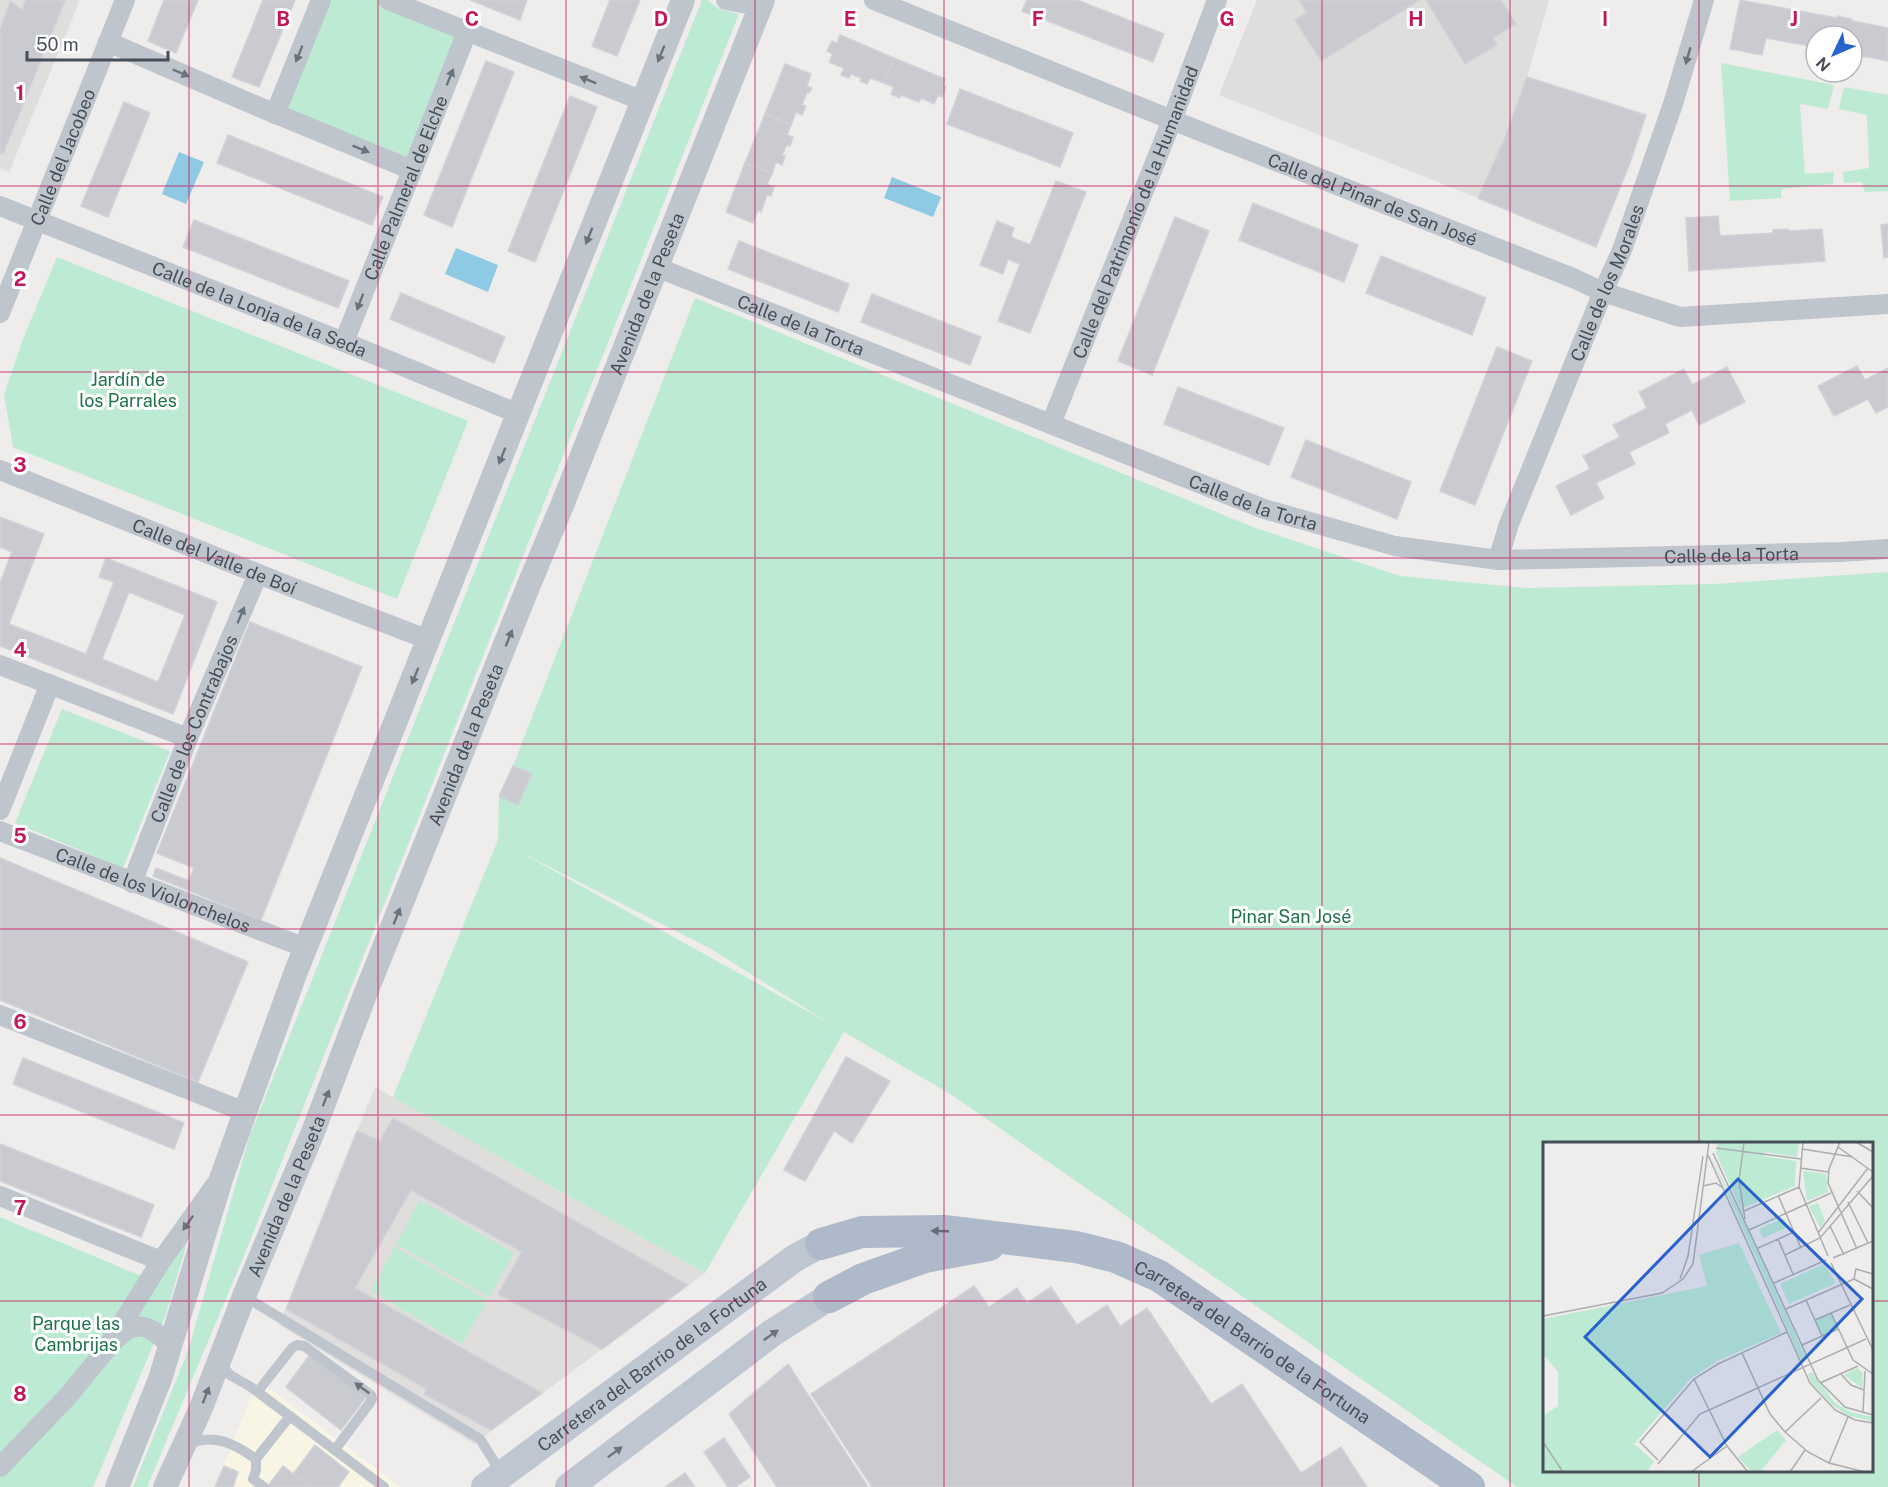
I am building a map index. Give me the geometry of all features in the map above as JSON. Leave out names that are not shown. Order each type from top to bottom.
[{"type":"main road","name":"Carretera del Barrio de la Fortuna","points":[[494,1480],[795,1258],[820,1244],[862,1232],[944,1231],[1076,1247],[1116,1257],[1159,1276],[1469,1487]]},
{"type":"main road","name":"Carretera del Barrio de la Fortuna","points":[[568,1487],[772,1333],[829,1297],[863,1279],[925,1257],[1020,1239]]},
{"type":"main road","name":"Carretera del Barrio de la Fortuna","points":[[820,1244],[851,1249],[858,1260],[855,1274],[829,1297]]},
{"type":"street","name":"Calle del Jacobeo","points":[[0,313],[124,0]]},
{"type":"street","points":[[275,114],[321,0]]},
{"type":"street","points":[[388,0],[643,101]]},
{"type":"street","points":[[117,1487],[157,1388],[222,1176],[306,948],[683,0]]},
{"type":"street","points":[[726,0],[742,3],[754,0]]},
{"type":"street","name":"Avenida de la Peseta","points":[[165,1487],[184,1447],[313,1131],[363,1000],[763,0]]},
{"type":"street","name":"Calle del Pinar de San José","points":[[874,0],[1573,278],[1603,292],[1680,317],[1888,304]]},
{"type":"street","name":"Calle del Patrimonio de la Humanidad","points":[[1051,424],[1172,120],[1217,0]]},
{"type":"street","name":"Calle de los Morales","points":[[1498,560],[1509,524],[1622,250],[1670,115],[1704,0]]},
{"type":"street","name":"Calle Palmeral de Elche","points":[[344,342],[467,32]]},
{"type":"street","points":[[108,42],[412,170]]},
{"type":"street","name":"Calle de la Lonja de la Seda","points":[[0,206],[519,414]]},
{"type":"street","name":"Calle de la Torta","points":[[656,267],[1264,508],[1395,546],[1498,560],[1888,549]]},
{"type":"street","name":"Calle del Valle de Boí","points":[[0,470],[429,640]]},
{"type":"street","name":"Calle de los Contrabajos","points":[[132,883],[188,738],[258,574]]},
{"type":"street","points":[[0,665],[188,738]]},
{"type":"street","points":[[0,810],[50,684]]},
{"type":"street","name":"Calle de los Violonchelos","points":[[0,831],[306,948]]},
{"type":"street","points":[[0,1015],[245,1112]]},
{"type":"street","points":[[105,1351],[161,1261],[222,1176]]},
{"type":"street","points":[[0,1196],[161,1261]]},
{"type":"street","points":[[0,1467],[68,1396],[124,1332],[134,1326],[143,1326],[153,1330],[171,1347]]},
{"type":"lane","points":[[244,1296],[480,1439],[494,1480]]},
{"type":"lane","points":[[258,1391],[292,1348],[304,1346],[371,1395],[372,1399],[369,1404],[336,1451]]},
{"type":"lane","points":[[219,1362],[230,1375],[258,1391],[336,1451],[373,1483],[384,1487]]},
{"type":"lane","points":[[264,1487],[251,1483],[256,1470],[256,1459],[290,1416]]},
{"type":"lane","points":[[184,1447],[200,1440],[218,1440],[239,1447],[256,1459]]},
{"type":"shaded area","points":[[0,0],[80,0],[9,172],[0,168]]},
{"type":"shaded area","points":[[1257,0],[1549,0],[1527,77],[1504,140],[1478,198],[1219,95]]},
{"type":"shaded area","points":[[375,1087],[705,1273],[474,1444],[279,1325]]},
{"type":"shaded area","points":[[258,1380],[398,1485],[400,1487],[215,1487]]},
{"type":"green space","points":[[321,0],[388,0],[467,32],[412,170],[275,114]]},
{"type":"green space","points":[[702,0],[707,0],[719,9],[739,14],[246,1251],[147,1487],[133,1487],[188,1351],[249,1138]]},
{"type":"green space","points":[[1721,63],[1804,79],[1804,84],[1834,85],[1828,109],[1800,104],[1805,174],[1834,172],[1833,184],[1781,189],[1781,198],[1730,201]]},
{"type":"green space","points":[[1844,87],[1888,95],[1888,191],[1865,192],[1862,182],[1844,183],[1843,172],[1869,168],[1867,115],[1839,109]]},
{"type":"green space","name":"Jardín de los Parrales","points":[[57,257],[468,421],[397,599],[13,447],[4,395],[23,339]]},
{"type":"green space","name":"Pinar San José","points":[[695,298],[1253,527],[1400,576],[1526,588],[1715,584],[1888,572],[1888,1487],[1517,1487],[952,1095],[844,1032],[705,1273],[393,1097],[498,840],[499,796],[513,766]],"holes":[[[524,854],[711,949],[829,1023]]]},
{"type":"green space","points":[[62,709],[170,751],[123,868],[15,823]]},
{"type":"green space","points":[[420,1200],[514,1253],[489,1297],[396,1244]]},
{"type":"green space","name":"Parque las Cambrijas","points":[[0,1217],[156,1282],[189,1236],[165,1317],[93,1487],[0,1487]]},
{"type":"green space","points":[[394,1247],[488,1300],[462,1344],[371,1291]]},
{"type":"water","points":[[179,152],[204,162],[186,204],[162,194]]},
{"type":"water","points":[[892,177],[941,197],[933,217],[884,198]]},
{"type":"water","points":[[456,248],[498,265],[488,292],[445,274]]},
{"type":"building","points":[[26,0],[65,0],[3,154],[0,153],[0,30],[10,1],[22,10]]},
{"type":"building","points":[[164,0],[198,0],[176,53],[148,41]]},
{"type":"building","points":[[263,0],[295,0],[259,87],[232,77]]},
{"type":"building","points":[[470,0],[527,0],[520,20]]},
{"type":"building","points":[[610,0],[640,0],[617,56],[592,46]]},
{"type":"building","points":[[1027,0],[1077,0],[1164,34],[1153,62],[1022,11]]},
{"type":"building","points":[[1299,0],[1420,0],[1321,61],[1295,20],[1307,13]]},
{"type":"building","points":[[1426,0],[1501,0],[1516,24],[1493,38],[1497,45],[1465,64]]},
{"type":"building","points":[[1740,0],[1837,18],[1837,16],[1888,28],[1888,61],[1864,56],[1864,24],[1804,24],[1804,45],[1766,38],[1762,55],[1730,49]]},
{"type":"building","points":[[840,35],[894,58],[884,83],[870,78],[867,84],[860,81],[861,78],[851,74],[849,78],[841,75],[844,68],[829,62],[833,54],[827,51],[832,41],[837,43]]},
{"type":"building","points":[[894,58],[945,79],[943,85],[946,86],[942,97],[938,95],[934,104],[921,98],[919,102],[891,94],[894,87],[884,83]]},
{"type":"building","points":[[486,61],[514,72],[452,227],[424,215]]},
{"type":"building","points":[[785,64],[811,74],[807,86],[812,88],[809,93],[807,92],[802,105],[806,106],[802,115],[796,112],[791,125],[765,114]]},
{"type":"building","points":[[1527,77],[1646,115],[1630,163],[1596,247],[1478,198],[1504,140]]},
{"type":"building","points":[[960,89],[1073,133],[1060,167],[947,124]]},
{"type":"building","points":[[570,96],[597,107],[535,262],[508,251]]},
{"type":"building","points":[[124,102],[150,113],[108,217],[81,206]]},
{"type":"building","points":[[765,114],[791,125],[787,135],[793,137],[790,146],[787,145],[782,155],[785,156],[782,165],[776,162],[772,174],[745,163]]},
{"type":"building","points":[[228,135],[383,197],[372,225],[217,163]]},
{"type":"building","points":[[745,163],[772,174],[767,184],[774,187],[771,196],[767,195],[761,212],[758,210],[753,223],[726,212]]},
{"type":"building","points":[[1056,181],[1086,192],[1030,333],[998,321],[1020,264],[1008,259],[1003,274],[980,265],[997,221],[1014,228],[1011,237],[1030,245]]},
{"type":"building","points":[[1253,203],[1358,245],[1344,282],[1239,240]]},
{"type":"building","points":[[1718,216],[1720,236],[1773,233],[1773,230],[1822,229],[1825,261],[1689,271],[1686,218]]},
{"type":"building","points":[[1175,217],[1209,231],[1152,375],[1118,361]]},
{"type":"building","points":[[194,220],[349,281],[338,308],[183,247]]},
{"type":"building","points":[[1888,224],[1888,257],[1884,258],[1881,225]]},
{"type":"building","points":[[739,241],[849,284],[838,312],[728,269]]},
{"type":"building","points":[[1381,256],[1486,298],[1472,335],[1366,293]]},
{"type":"building","points":[[401,293],[505,337],[494,363],[390,319]]},
{"type":"building","points":[[872,294],[981,337],[970,365],[861,322]]},
{"type":"building","points":[[1497,347],[1532,361],[1475,505],[1440,491]]},
{"type":"building","points":[[1857,366],[1865,380],[1888,368],[1888,407],[1876,413],[1868,399],[1834,416],[1818,386]]},
{"type":"building","points":[[1727,367],[1745,402],[1699,425],[1692,410],[1665,424],[1669,433],[1629,452],[1635,464],[1596,483],[1604,498],[1571,515],[1556,486],[1590,469],[1583,456],[1620,437],[1613,425],[1647,408],[1639,392],[1684,369],[1692,385]]},
{"type":"building","points":[[1178,387],[1284,428],[1269,465],[1164,424]]},
{"type":"building","points":[[1306,440],[1411,482],[1397,519],[1291,477]]},
{"type":"building","points":[[0,517],[44,534],[9,624],[86,654],[114,582],[99,577],[106,558],[217,602],[173,714],[0,646],[0,583],[12,552],[0,547]],"holes":[[[129,592],[185,615],[158,682],[102,659]]]},
{"type":"building","points":[[250,622],[362,667],[261,920],[153,876],[156,868],[189,881],[194,868],[157,853]]},
{"type":"building","points":[[513,766],[532,774],[518,805],[499,796]]},
{"type":"building","points":[[0,858],[248,962],[198,1082],[0,1000]]},
{"type":"building","points":[[846,1057],[890,1081],[852,1143],[834,1131],[805,1181],[784,1170]]},
{"type":"building","points":[[23,1058],[184,1123],[174,1149],[13,1084]]},
{"type":"building","points":[[393,1118],[688,1285],[602,1349],[498,1294],[522,1252],[411,1190],[355,1288],[542,1393],[491,1430],[424,1394],[427,1389],[286,1309],[357,1131],[380,1141]]},
{"type":"building","points":[[0,1144],[154,1205],[141,1237],[0,1181]]},
{"type":"building","points":[[974,1286],[989,1307],[1017,1288],[1027,1303],[1051,1287],[1077,1325],[1107,1305],[1120,1326],[1147,1308],[1211,1404],[1242,1384],[1301,1473],[1341,1447],[1367,1487],[872,1487],[811,1394]]},
{"type":"building","points":[[311,1353],[366,1397],[341,1430],[286,1387]]},
{"type":"building","points":[[788,1364],[868,1487],[777,1487],[729,1414]]},
{"type":"building","points":[[724,1438],[750,1477],[735,1487],[728,1487],[704,1452]]},
{"type":"building","points":[[315,1445],[349,1472],[338,1487],[310,1487],[293,1474]]},
{"type":"building","points":[[224,1466],[238,1472],[233,1487],[215,1487]]},
{"type":"building","points":[[283,1466],[310,1487],[267,1487]]},
{"type":"building","points":[[685,1473],[695,1487],[665,1487]]}]
